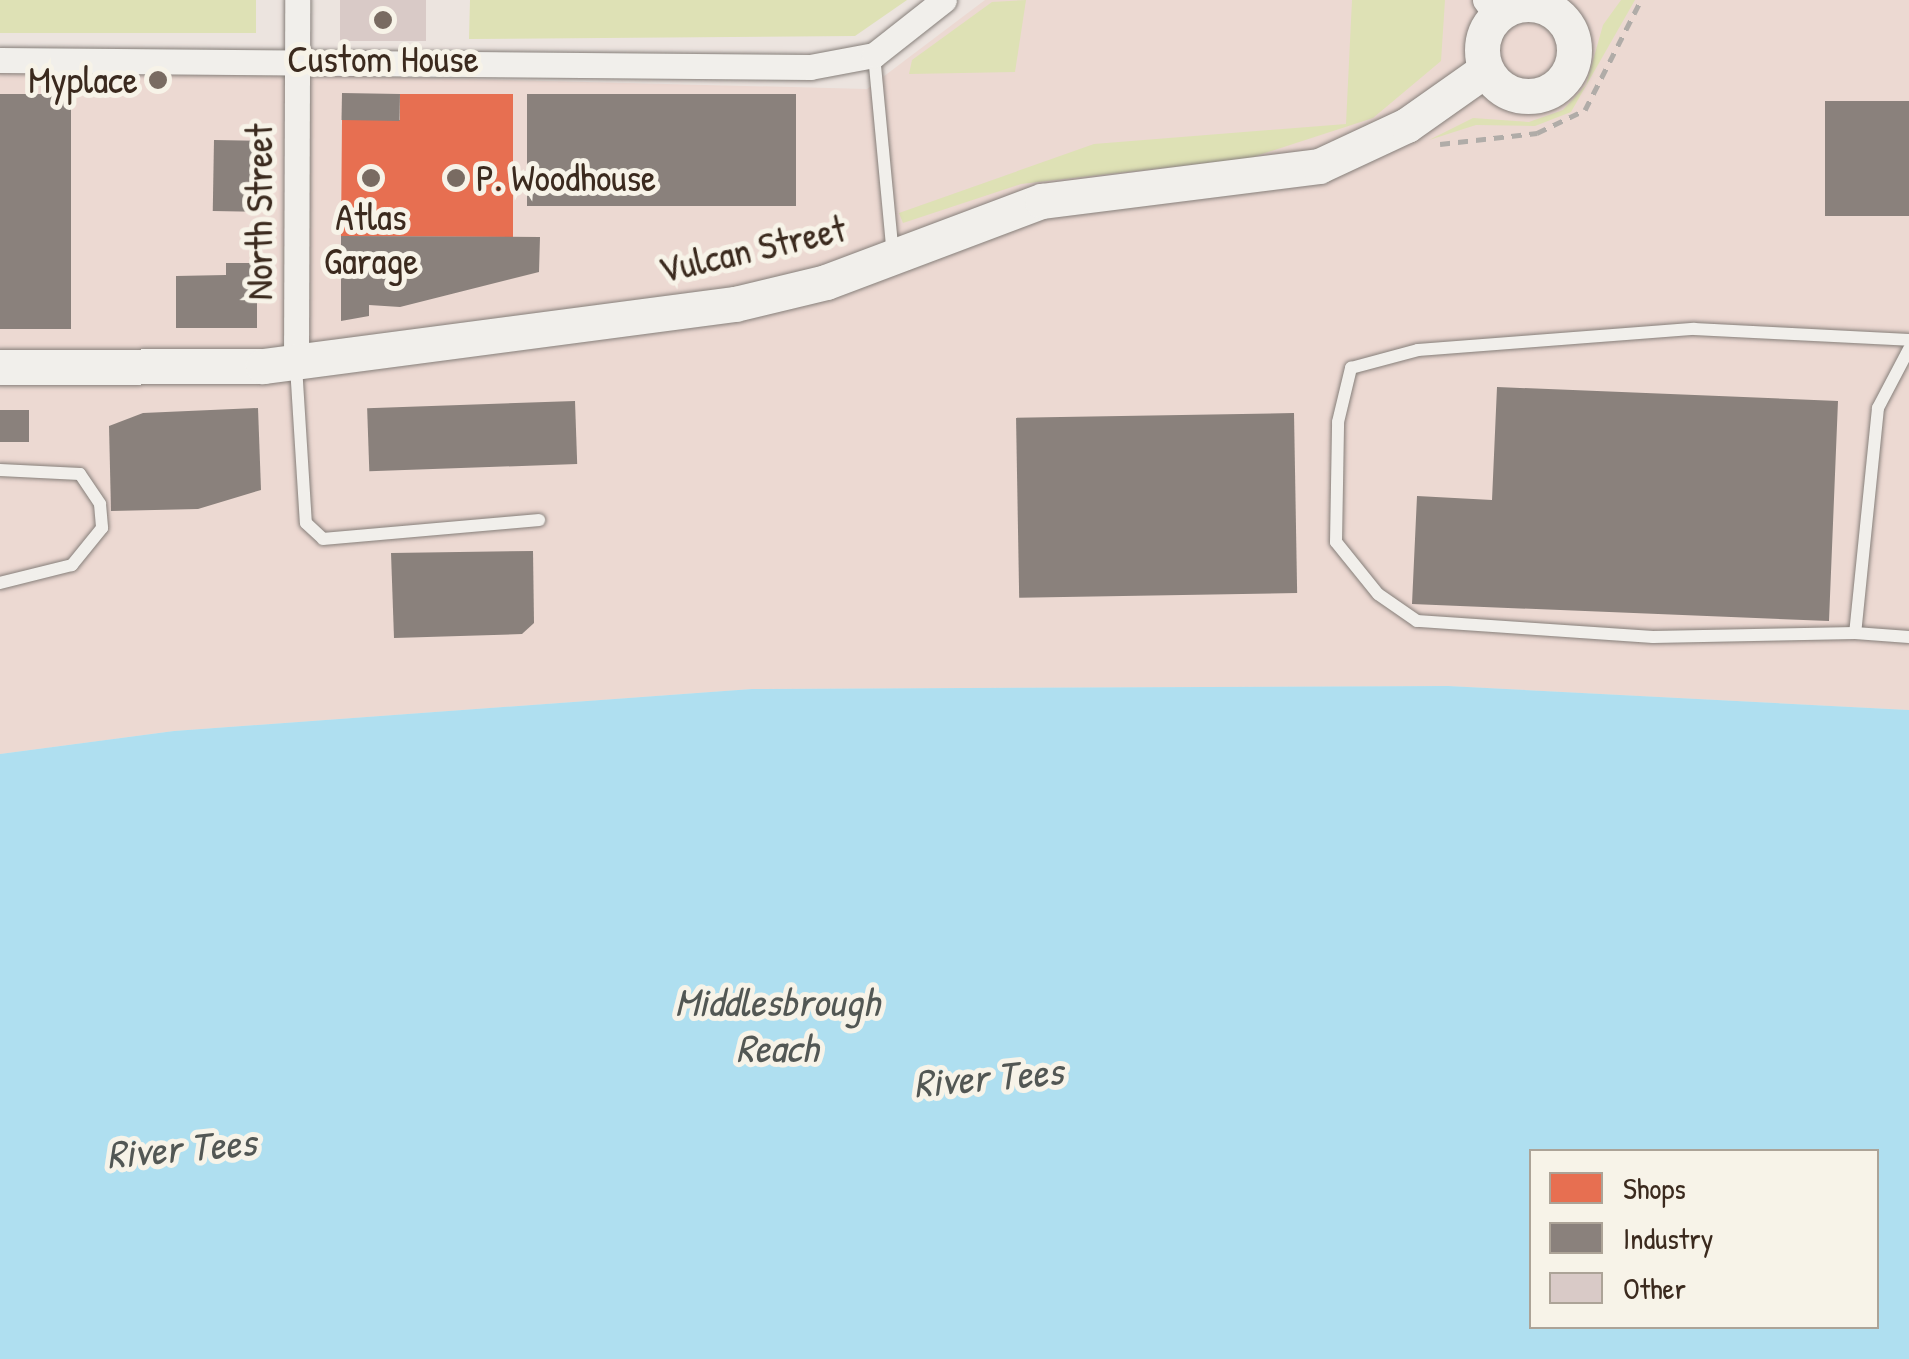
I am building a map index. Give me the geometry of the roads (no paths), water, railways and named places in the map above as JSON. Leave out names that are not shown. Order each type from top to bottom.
[{"type":"street","name":"North Street","points":[[296,363],[297,0]]},
{"type":"street","points":[[0,60],[810,67],[874,54],[944,0]]},
{"type":"street","points":[[1522,4],[1570,9],[1572,62],[1554,88],[1524,96],[1485,70],[1482,41],[1490,8],[1522,4]]},
{"type":"street","name":"Vulcan Street","points":[[0,367],[296,363],[735,304],[893,257],[1042,201],[1319,166],[1407,125],[1485,70]]},
{"type":"lane","points":[[874,54],[893,257]]},
{"type":"lane","points":[[1909,340],[1694,329],[1418,350],[1350,368],[1338,422],[1336,542],[1378,594],[1417,621],[1653,637],[1855,633],[1909,637]]},
{"type":"lane","points":[[1855,633],[1878,408],[1909,349]]},
{"type":"lane","points":[[296,363],[306,523],[323,539],[539,520]]},
{"type":"lane","points":[[0,470],[80,474],[100,504],[102,528],[72,565],[0,583]]},
{"type":"water","name":"Middlesbrough Reach","points":[[1448,686],[1909,710],[1909,1359],[0,1359],[0,754],[174,731],[752,689]]},
{"type":"place","name":"Custom House","points":[[383,20]]},
{"type":"place","name":"Myplace","points":[[158,80]]},
{"type":"place","name":"Atlas Garage","points":[[371,178]]},
{"type":"place","name":"P. Woodhouse","points":[[456,178]]},
{"type":"water label","name":"River Tees","points":[[988,1076]]},
{"type":"water label","name":"River Tees","points":[[181,1147]]}]
